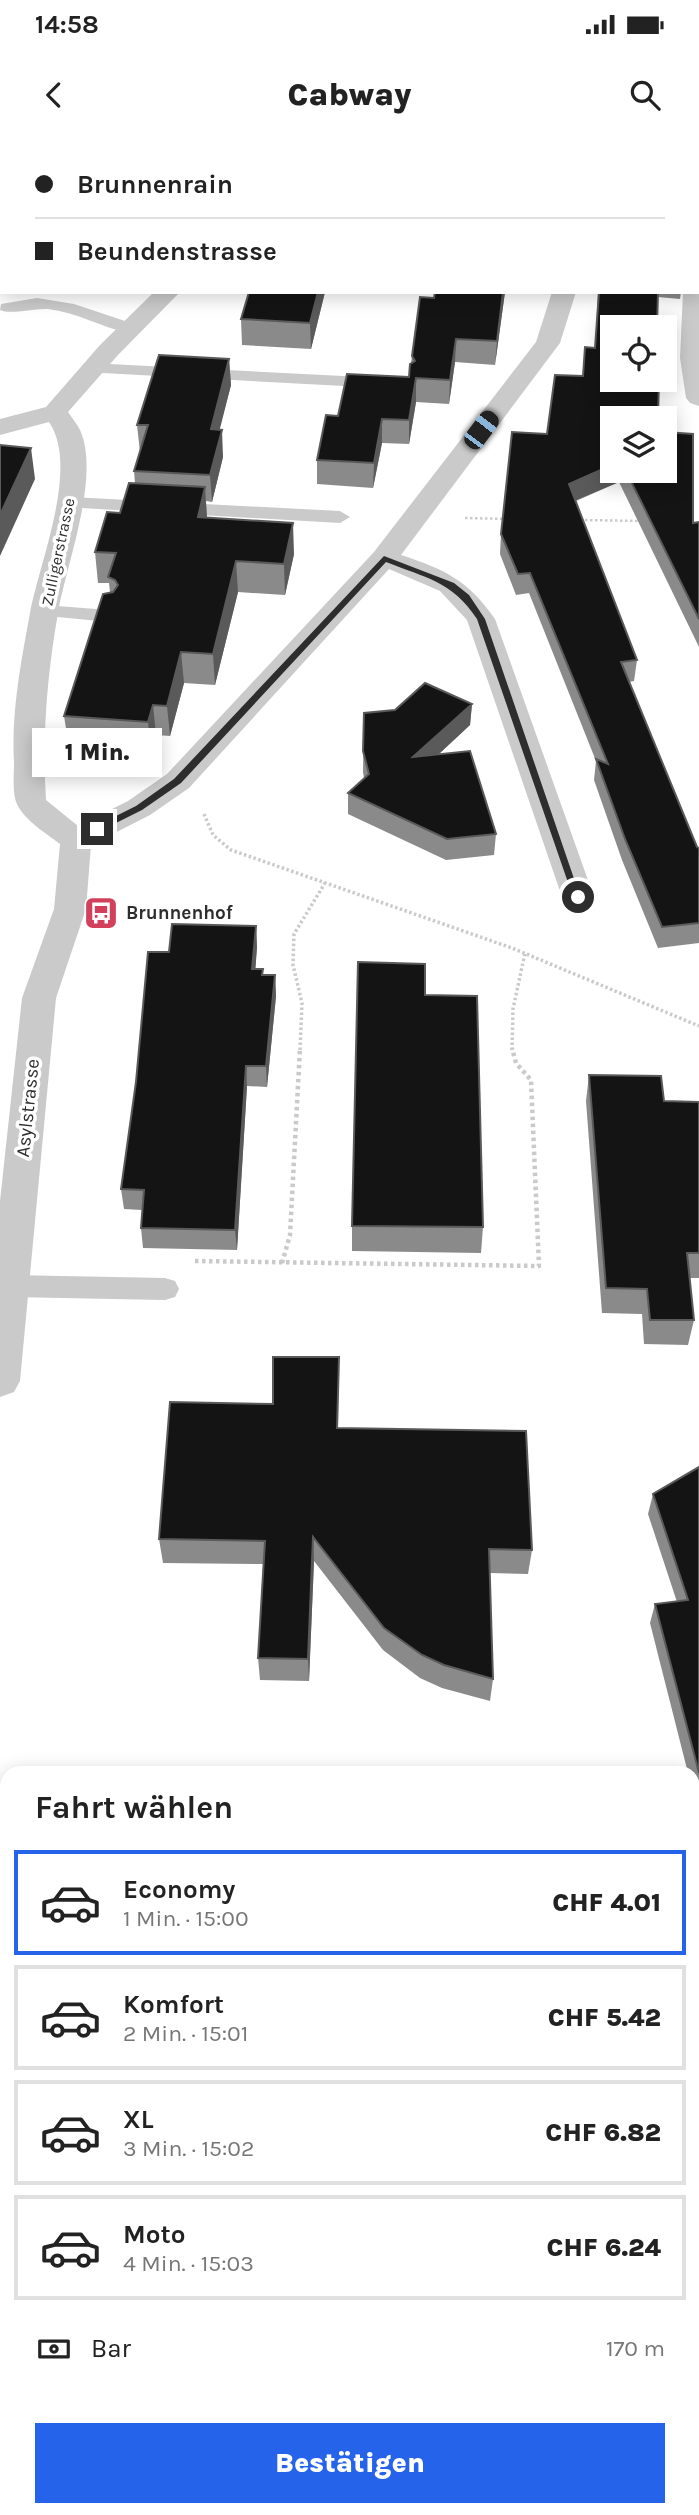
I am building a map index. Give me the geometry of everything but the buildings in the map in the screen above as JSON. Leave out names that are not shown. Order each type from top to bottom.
[{"type":"street","points":[[0,427],[55,412],[90,368],[166,294]]},
{"type":"street","points":[[76,839],[139,808],[177,781],[384,558],[548,343],[563,294]]},
{"type":"street","points":[[695,294],[692,358],[699,398]]},
{"type":"street","name":"Zulligerstrasse","points":[[55,412],[68,431],[72,457],[71,503],[44,611],[30,707],[28,747],[31,802],[44,816],[76,839]]},
{"type":"street","points":[[384,558],[451,585],[466,596],[481,619],[578,897]]},
{"type":"street","name":"Asylstrasse","points":[[0,1381],[39,998],[70,909],[76,839]]},
{"type":"lane","points":[[6,308],[24,302],[46,303],[128,328]]},
{"type":"lane","points":[[90,368],[403,384]]},
{"type":"lane","points":[[71,503],[340,517]]},
{"type":"lane","points":[[44,611],[109,616]]},
{"type":"lane","points":[[10,1286],[165,1289]]},
{"type":"path","points":[[415,517],[510,519]]},
{"type":"path","points":[[577,520],[645,521]]},
{"type":"path","points":[[177,781],[208,796],[204,819],[217,841],[231,850],[525,953],[699,1026]]},
{"type":"path","points":[[282,1262],[290,1235],[302,1003],[293,965],[294,934],[325,883]]},
{"type":"path","points":[[188,1261],[539,1266],[531,1080],[516,1064],[513,1054],[514,1003],[525,953]]},
{"type":"place","name":"Brunnenhof","points":[[101,913]]},
{"type":"route","points":[[97,829],[139,808],[177,781],[384,558],[451,585],[466,596],[481,619],[578,897]]}]
